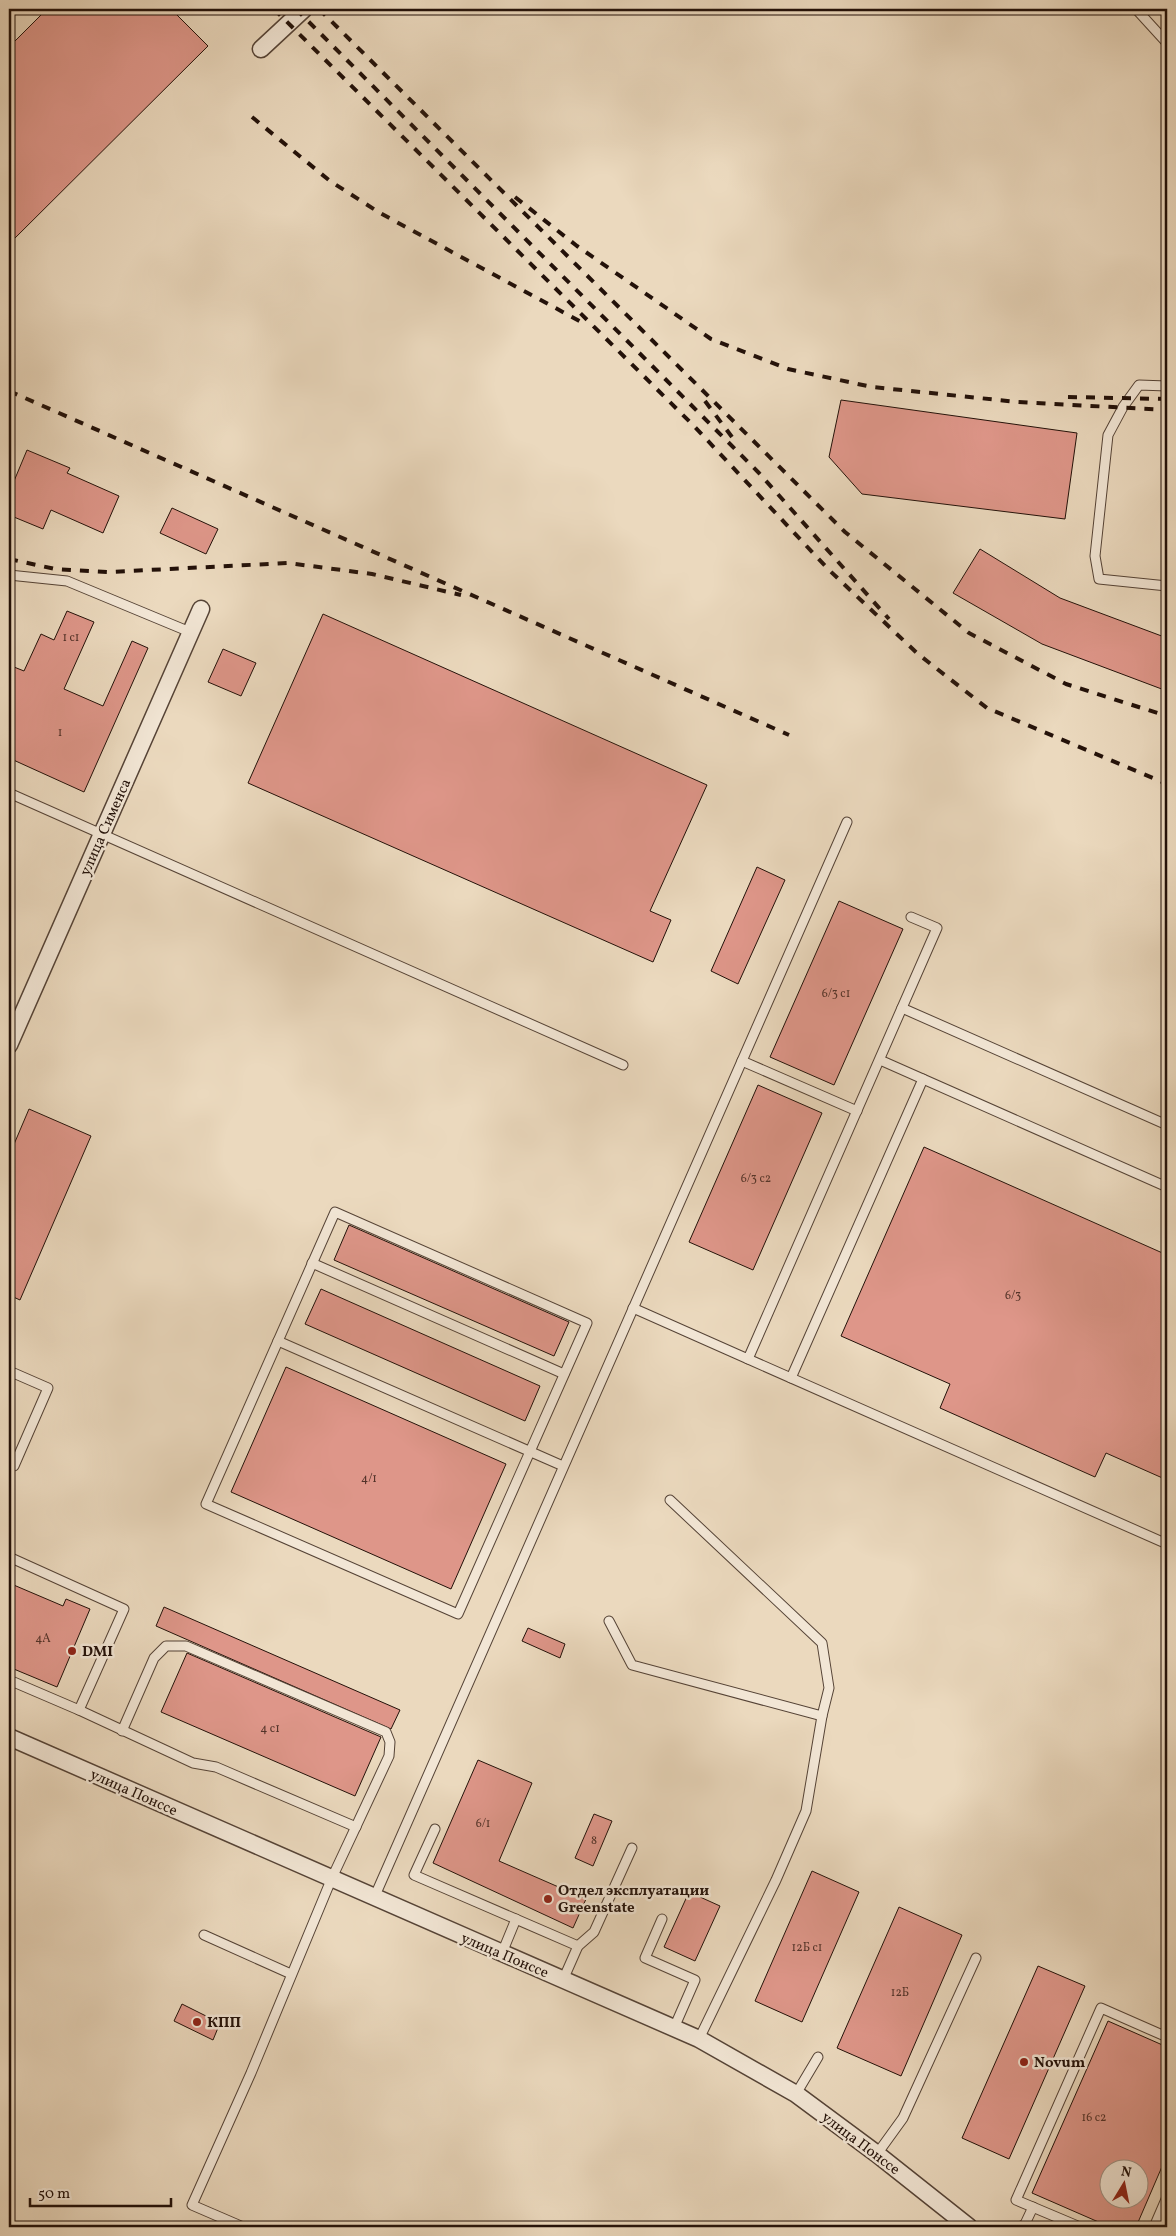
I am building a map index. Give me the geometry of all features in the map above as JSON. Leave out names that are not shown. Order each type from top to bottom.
[{"type":"street","points":[[261,49],[304,9]]},
{"type":"street","name":"улица Сименса","points":[[9,1045],[201,609]]},
{"type":"street","name":"улица Понссе","points":[[9,1737],[331,1880],[699,2039],[796,2094],[877,2154],[969,2227]]},
{"type":"lane","points":[[1136,9],[1167,42]]},
{"type":"lane","points":[[1167,386],[1139,385],[1123,407],[1108,435],[1095,556],[1099,579],[1167,586]]},
{"type":"lane","points":[[9,575],[67,580],[190,632]]},
{"type":"lane","points":[[9,793],[624,1065]]},
{"type":"lane","points":[[374,1898],[847,822]]},
{"type":"lane","points":[[748,1359],[937,928],[911,917]]},
{"type":"lane","points":[[902,1008],[1167,1125]]},
{"type":"lane","points":[[880,1060],[1167,1187]]},
{"type":"lane","points":[[742,1061],[857,1112]]},
{"type":"lane","points":[[791,1378],[923,1079]]},
{"type":"lane","points":[[335,1212],[587,1323],[458,1614],[206,1504],[278,1341],[335,1212]]},
{"type":"lane","points":[[312,1263],[564,1374]]},
{"type":"lane","points":[[633,1308],[1167,1544]]},
{"type":"lane","points":[[278,1341],[563,1466]]},
{"type":"lane","points":[[9,1371],[48,1388],[14,1466]]},
{"type":"lane","points":[[670,1500],[822,1643],[829,1688],[822,1716],[806,1811],[776,1880],[699,2039]]},
{"type":"lane","points":[[9,1557],[124,1609],[79,1710]]},
{"type":"lane","points":[[609,1621],[632,1665],[822,1716]]},
{"type":"lane","points":[[122,1730],[154,1658],[166,1646],[186,1646],[386,1732],[390,1742],[389,1756],[331,1880],[251,2073],[192,2205],[243,2227]]},
{"type":"lane","points":[[9,1680],[193,1762],[216,1767],[356,1827]]},
{"type":"lane","points":[[435,1829],[414,1875],[578,1946]]},
{"type":"lane","points":[[563,1980],[578,1946],[594,1932],[632,1848]]},
{"type":"lane","points":[[502,1954],[516,1919]]},
{"type":"lane","points":[[662,1919],[645,1958],[695,1980],[674,2028]]},
{"type":"lane","points":[[204,1935],[291,1974]]},
{"type":"lane","points":[[877,2154],[903,2118],[976,1958]]},
{"type":"lane","points":[[1080,2227],[1016,2200],[1101,2008],[1167,2037]]},
{"type":"lane","points":[[796,2094],[818,2057]]},
{"type":"lane","points":[[1154,2227],[1167,2197]]},
{"type":"lane","points":[[1020,2227],[1024,2224],[1033,2207]]},
{"type":"building","points":[[47,9],[171,9],[208,46],[9,244],[9,47]]},
{"type":"building","points":[[841,400],[1077,433],[1065,519],[862,494],[829,457]]},
{"type":"building","points":[[27,450],[70,468],[67,473],[119,496],[103,533],[51,510],[43,529],[9,515],[9,493]]},
{"type":"building","points":[[172,508],[218,529],[206,554],[160,533]]},
{"type":"building","points":[[980,549],[1060,598],[1167,638],[1167,691],[1042,644],[953,593]]},
{"type":"building","points":[[67,611],[94,622],[64,689],[103,706],[132,641],[148,648],[84,792],[9,758],[9,665],[24,671],[41,634],[54,640]]},
{"type":"building","points":[[323,614],[707,785],[650,911],[671,920],[653,962],[248,783]]},
{"type":"building","points":[[223,649],[256,663],[241,696],[208,682]]},
{"type":"building","points":[[757,867],[785,880],[738,984],[711,971]]},
{"type":"building","points":[[839,901],[903,929],[834,1085],[770,1057]]},
{"type":"building","points":[[758,1085],[822,1113],[753,1270],[689,1242]]},
{"type":"building","points":[[29,1109],[91,1136],[20,1300],[9,1295],[9,1156]]},
{"type":"building","points":[[924,1147],[1167,1255],[1167,1480],[1106,1453],[1095,1477],[940,1408],[950,1384],[841,1336]]},
{"type":"building","points":[[349,1225],[569,1322],[554,1356],[334,1260]]},
{"type":"building","points":[[321,1289],[540,1386],[525,1421],[305,1324]]},
{"type":"building","points":[[286,1367],[506,1464],[451,1589],[231,1492]]},
{"type":"building","points":[[9,1583],[63,1606],[66,1599],[90,1609],[57,1687],[9,1667]]},
{"type":"building","points":[[164,1607],[400,1710],[391,1729],[156,1626]]},
{"type":"building","points":[[528,1628],[565,1644],[560,1658],[522,1641]]},
{"type":"building","points":[[187,1653],[381,1737],[355,1796],[161,1712]]},
{"type":"building","points":[[478,1760],[532,1783],[499,1861],[586,1899],[573,1928],[433,1863]]},
{"type":"building","points":[[594,1814],[612,1821],[593,1866],[575,1858]]},
{"type":"building","points":[[812,1871],[859,1892],[802,2022],[755,2001]]},
{"type":"building","points":[[689,1892],[720,1906],[695,1961],[664,1947]]},
{"type":"building","points":[[899,1907],[962,1935],[901,2076],[837,2048]]},
{"type":"building","name":"Novum","points":[[1038,1966],[1085,1986],[1009,2159],[962,2138]]},
{"type":"building","name":"КПП","points":[[182,2004],[220,2023],[213,2040],[174,2021]]},
{"type":"building","points":[[1108,2021],[1167,2047],[1167,2155],[1148,2199],[1148,2158],[1098,2158],[1098,2208],[1144,2208],[1136,2227],[1110,2227],[1032,2193]]},
{"type":"railway","points":[[274,9],[694,426],[829,570],[918,654],[987,708],[1167,784]]},
{"type":"railway","points":[[296,9],[759,473],[889,619]]},
{"type":"railway","points":[[319,9],[845,532],[969,633],[1066,684],[1167,716]]},
{"type":"railway","points":[[252,117],[330,181],[380,213],[585,324]]},
{"type":"railway","points":[[515,197],[577,246],[711,339],[788,369],[872,387],[1018,402],[1167,410]]},
{"type":"railway","points":[[9,391],[789,735]]},
{"type":"railway","points":[[1068,397],[1167,399]]},
{"type":"railway","points":[[705,401],[732,437]]},
{"type":"railway","points":[[9,559],[55,569],[109,572],[288,563],[372,574],[461,595]]},
{"type":"place","name":"DMI","points":[[72,1651]]},
{"type":"place","name":"Отдел эксплуатации Greenstate","points":[[548,1899]]},
{"type":"place","name":"КПП","points":[[197,2022]]},
{"type":"place","name":"Novum","points":[[1024,2062]]}]
